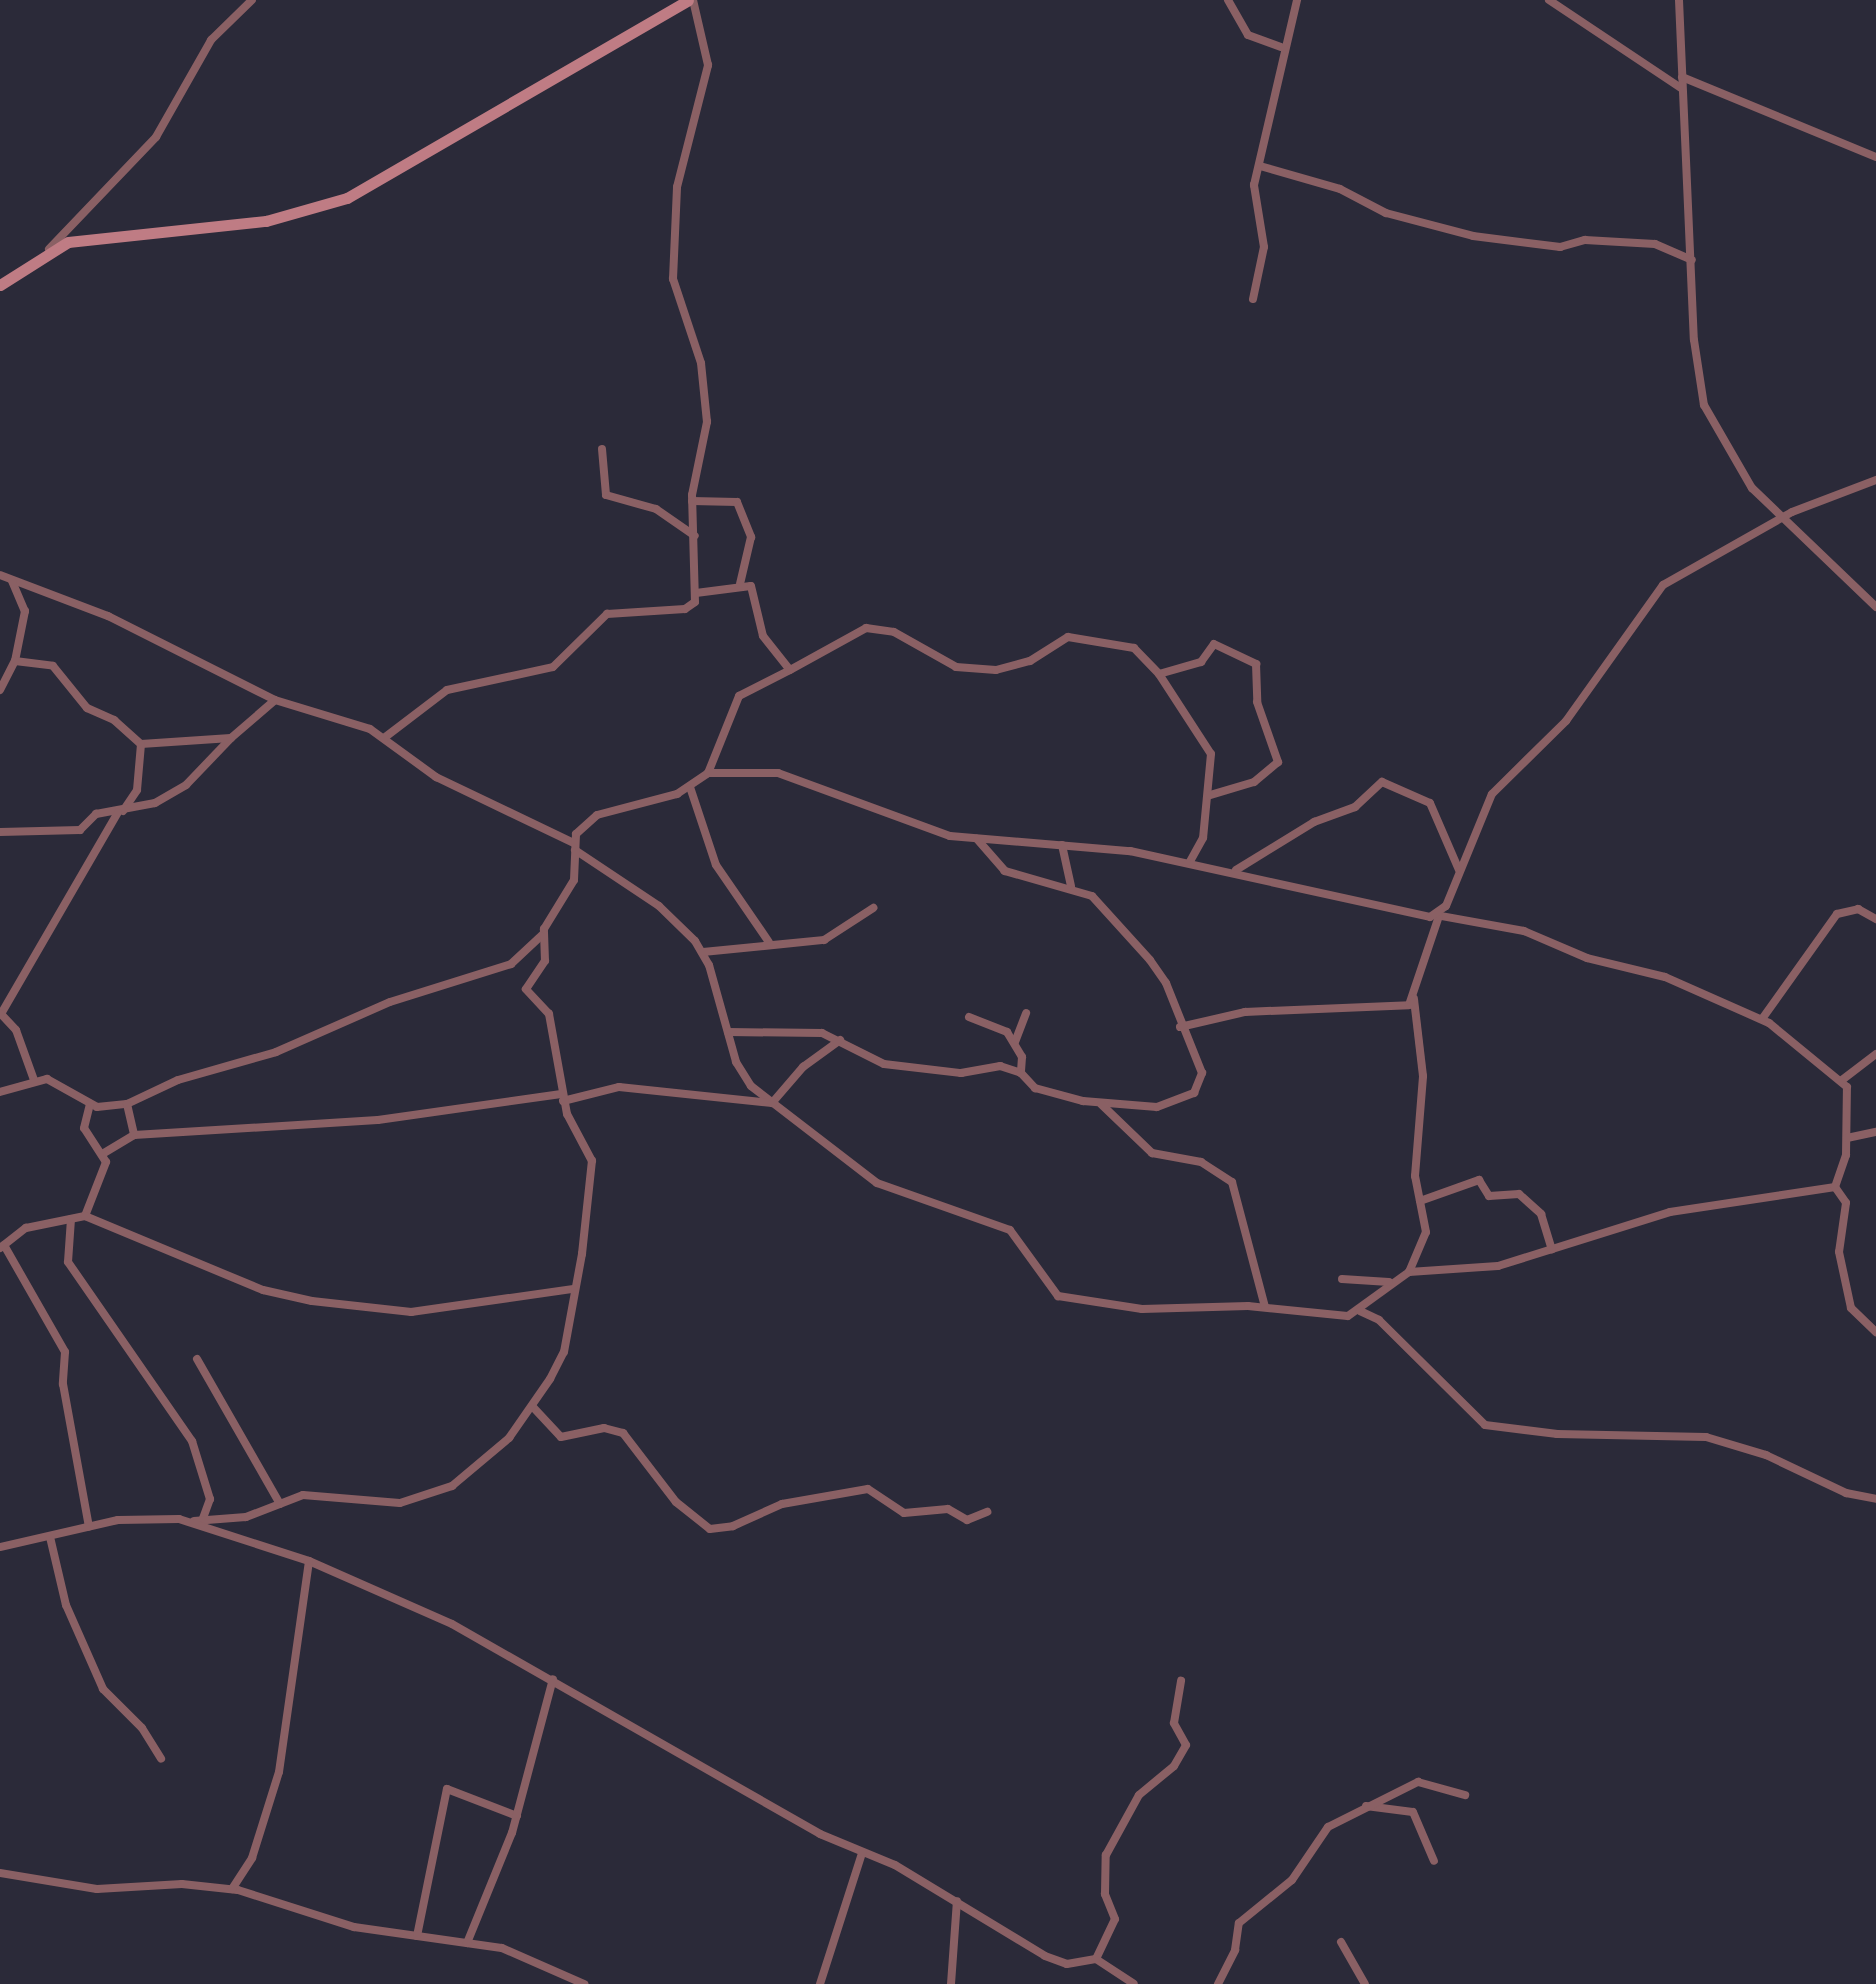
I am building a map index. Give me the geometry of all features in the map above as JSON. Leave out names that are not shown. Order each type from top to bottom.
[{"type":"street","points":[[0,285],[49,249],[156,138],[210,40],[252,0]]},
{"type":"street","points":[[49,249],[108,235],[266,221],[347,198],[691,0],[708,66],[677,187],[674,279],[701,363],[707,422],[692,502],[696,593],[685,609],[606,614],[544,672],[447,690],[384,738]]},
{"type":"street","points":[[1228,0],[1248,35],[1281,47]]},
{"type":"street","points":[[1253,298],[1264,254],[1253,197],[1276,112],[1281,47],[1297,0]]},
{"type":"street","points":[[1548,0],[1682,88]]},
{"type":"street","points":[[1679,0],[1692,260],[1704,405],[1737,468],[1780,518],[1876,607]]},
{"type":"street","points":[[1682,77],[1876,158]]},
{"type":"street","points":[[1260,166],[1340,189],[1386,213],[1473,236],[1560,247],[1584,240],[1655,244],[1692,260]]},
{"type":"street","points":[[602,449],[606,495],[656,509],[695,536]]},
{"type":"street","points":[[1410,1272],[1426,1232],[1414,1131],[1423,1076],[1414,999],[1437,915],[1492,794],[1566,721],[1647,602],[1675,574],[1780,518],[1876,480]]},
{"type":"street","points":[[692,502],[737,502],[751,537],[740,584]]},
{"type":"street","points":[[0,575],[108,616],[275,700],[384,738],[436,777],[575,847],[659,906],[703,952],[742,1074],[772,1103],[877,1183],[1010,1230],[1054,1294],[1157,1310],[1265,1307],[1342,1317],[1360,1311],[1388,1282],[1410,1272],[1488,1268],[1670,1212],[1836,1187]]},
{"type":"street","points":[[1,685],[15,661],[25,611],[12,581]]},
{"type":"street","points":[[696,593],[740,584],[755,590],[763,636],[790,670]]},
{"type":"street","points":[[0,1092],[34,1080],[63,1084],[90,1104],[126,1104],[178,1080],[276,1052],[390,1002],[511,964],[543,934],[574,880],[579,829],[597,815],[690,787],[708,773],[739,696],[866,628],[894,632],[956,667],[996,670],[1030,660],[1068,637],[1116,641],[1160,674],[1211,754],[1203,838],[1189,863]]},
{"type":"street","points":[[1160,674],[1201,662],[1214,644],[1256,664],[1257,702],[1278,762],[1254,782],[1210,795]]},
{"type":"street","points":[[15,661],[53,666],[87,708],[114,720],[141,744],[230,738]]},
{"type":"street","points":[[0,832],[80,830],[96,814],[120,811],[182,788],[230,738],[275,700]]},
{"type":"street","points":[[34,1080],[16,1030],[0,1014],[120,811],[137,790],[141,744]]},
{"type":"street","points":[[708,773],[785,774],[950,836],[1062,844],[1236,870],[1524,932],[1587,958],[1665,977],[1762,1019],[1842,1080],[1847,1138],[1836,1187],[1846,1203],[1840,1252],[1852,1308],[1876,1332]]},
{"type":"street","points":[[1236,870],[1314,822],[1355,808],[1382,782],[1430,803],[1459,870]]},
{"type":"street","points":[[690,787],[716,865],[770,942]]},
{"type":"street","points":[[976,839],[1004,871],[1071,886],[1092,896],[1159,973],[1202,1072],[1194,1093],[1157,1108],[1102,1104],[1035,1088],[1022,1073],[1015,1042],[1026,1014]]},
{"type":"street","points":[[1062,844],[1071,886]]},
{"type":"street","points":[[703,952],[831,938],[874,908]]},
{"type":"street","points":[[1762,1019],[1837,914],[1858,908],[1876,919]]},
{"type":"street","points":[[0,1547],[136,1518],[198,1521],[246,1517],[312,1494],[374,1503],[424,1498],[480,1468],[532,1406],[561,1361],[586,1232],[592,1161],[562,1098],[550,1017],[526,993],[546,961],[543,934]]},
{"type":"street","points":[[1180,1027],[1234,1013],[1405,1005],[1414,999]]},
{"type":"street","points":[[969,1017],[1000,1028],[1015,1042]]},
{"type":"street","points":[[728,1032],[822,1032],[884,1064],[960,1073],[1000,1066],[1022,1073]]},
{"type":"street","points":[[772,1103],[803,1066],[840,1040]]},
{"type":"street","points":[[1842,1080],[1876,1054]]},
{"type":"street","points":[[104,1152],[134,1135],[378,1120],[562,1098],[619,1087],[772,1103]]},
{"type":"street","points":[[85,1216],[105,1170],[104,1152],[84,1128],[90,1104]]},
{"type":"street","points":[[126,1104],[134,1135]]},
{"type":"street","points":[[1102,1104],[1152,1152],[1201,1162],[1232,1182],[1265,1307]]},
{"type":"street","points":[[1847,1138],[1876,1132]]},
{"type":"street","points":[[1420,1201],[1480,1180],[1489,1196],[1519,1194],[1544,1219],[1552,1249]]},
{"type":"street","points":[[89,1528],[64,1386],[65,1352],[2,1246],[26,1228],[85,1216],[254,1286],[312,1301],[412,1312],[573,1289]]},
{"type":"street","points":[[71,1219],[68,1262],[192,1440],[210,1492],[198,1521]]},
{"type":"street","points":[[1342,1279],[1388,1282]]},
{"type":"street","points":[[1360,1311],[1379,1320],[1485,1424],[1556,1434],[1706,1437],[1766,1455],[1846,1493],[1876,1499]]},
{"type":"street","points":[[196,1359],[280,1504]]},
{"type":"street","points":[[532,1406],[561,1437],[604,1428],[623,1433],[676,1502],[710,1528],[733,1526],[782,1504],[871,1489],[901,1512],[948,1509],[968,1520],[987,1512]]},
{"type":"street","points":[[198,1521],[309,1560],[452,1624],[862,1853],[957,1901],[1062,1964],[1096,1958],[1134,1984]]},
{"type":"street","points":[[50,1537],[66,1604],[103,1689],[139,1724],[160,1758]]},
{"type":"street","points":[[232,1888],[252,1858],[279,1772],[309,1560]]},
{"type":"street","points":[[467,1943],[517,1816],[552,1679]]},
{"type":"street","points":[[1096,1958],[1116,1919],[1104,1894],[1106,1854],[1139,1795],[1174,1766],[1186,1745],[1174,1723],[1181,1681]]},
{"type":"street","points":[[1218,1984],[1244,1916],[1292,1880],[1328,1827],[1362,1805],[1423,1782],[1465,1795]]},
{"type":"street","points":[[417,1936],[447,1790],[460,1789],[517,1816]]},
{"type":"street","points":[[1362,1805],[1412,1812],[1434,1861]]},
{"type":"street","points":[[820,1984],[862,1853]]},
{"type":"street","points":[[0,1873],[96,1889],[232,1888],[354,1927],[502,1948],[584,1984]]},
{"type":"street","points":[[951,1984],[957,1901]]},
{"type":"street","points":[[1341,1942],[1365,1984]]}]
